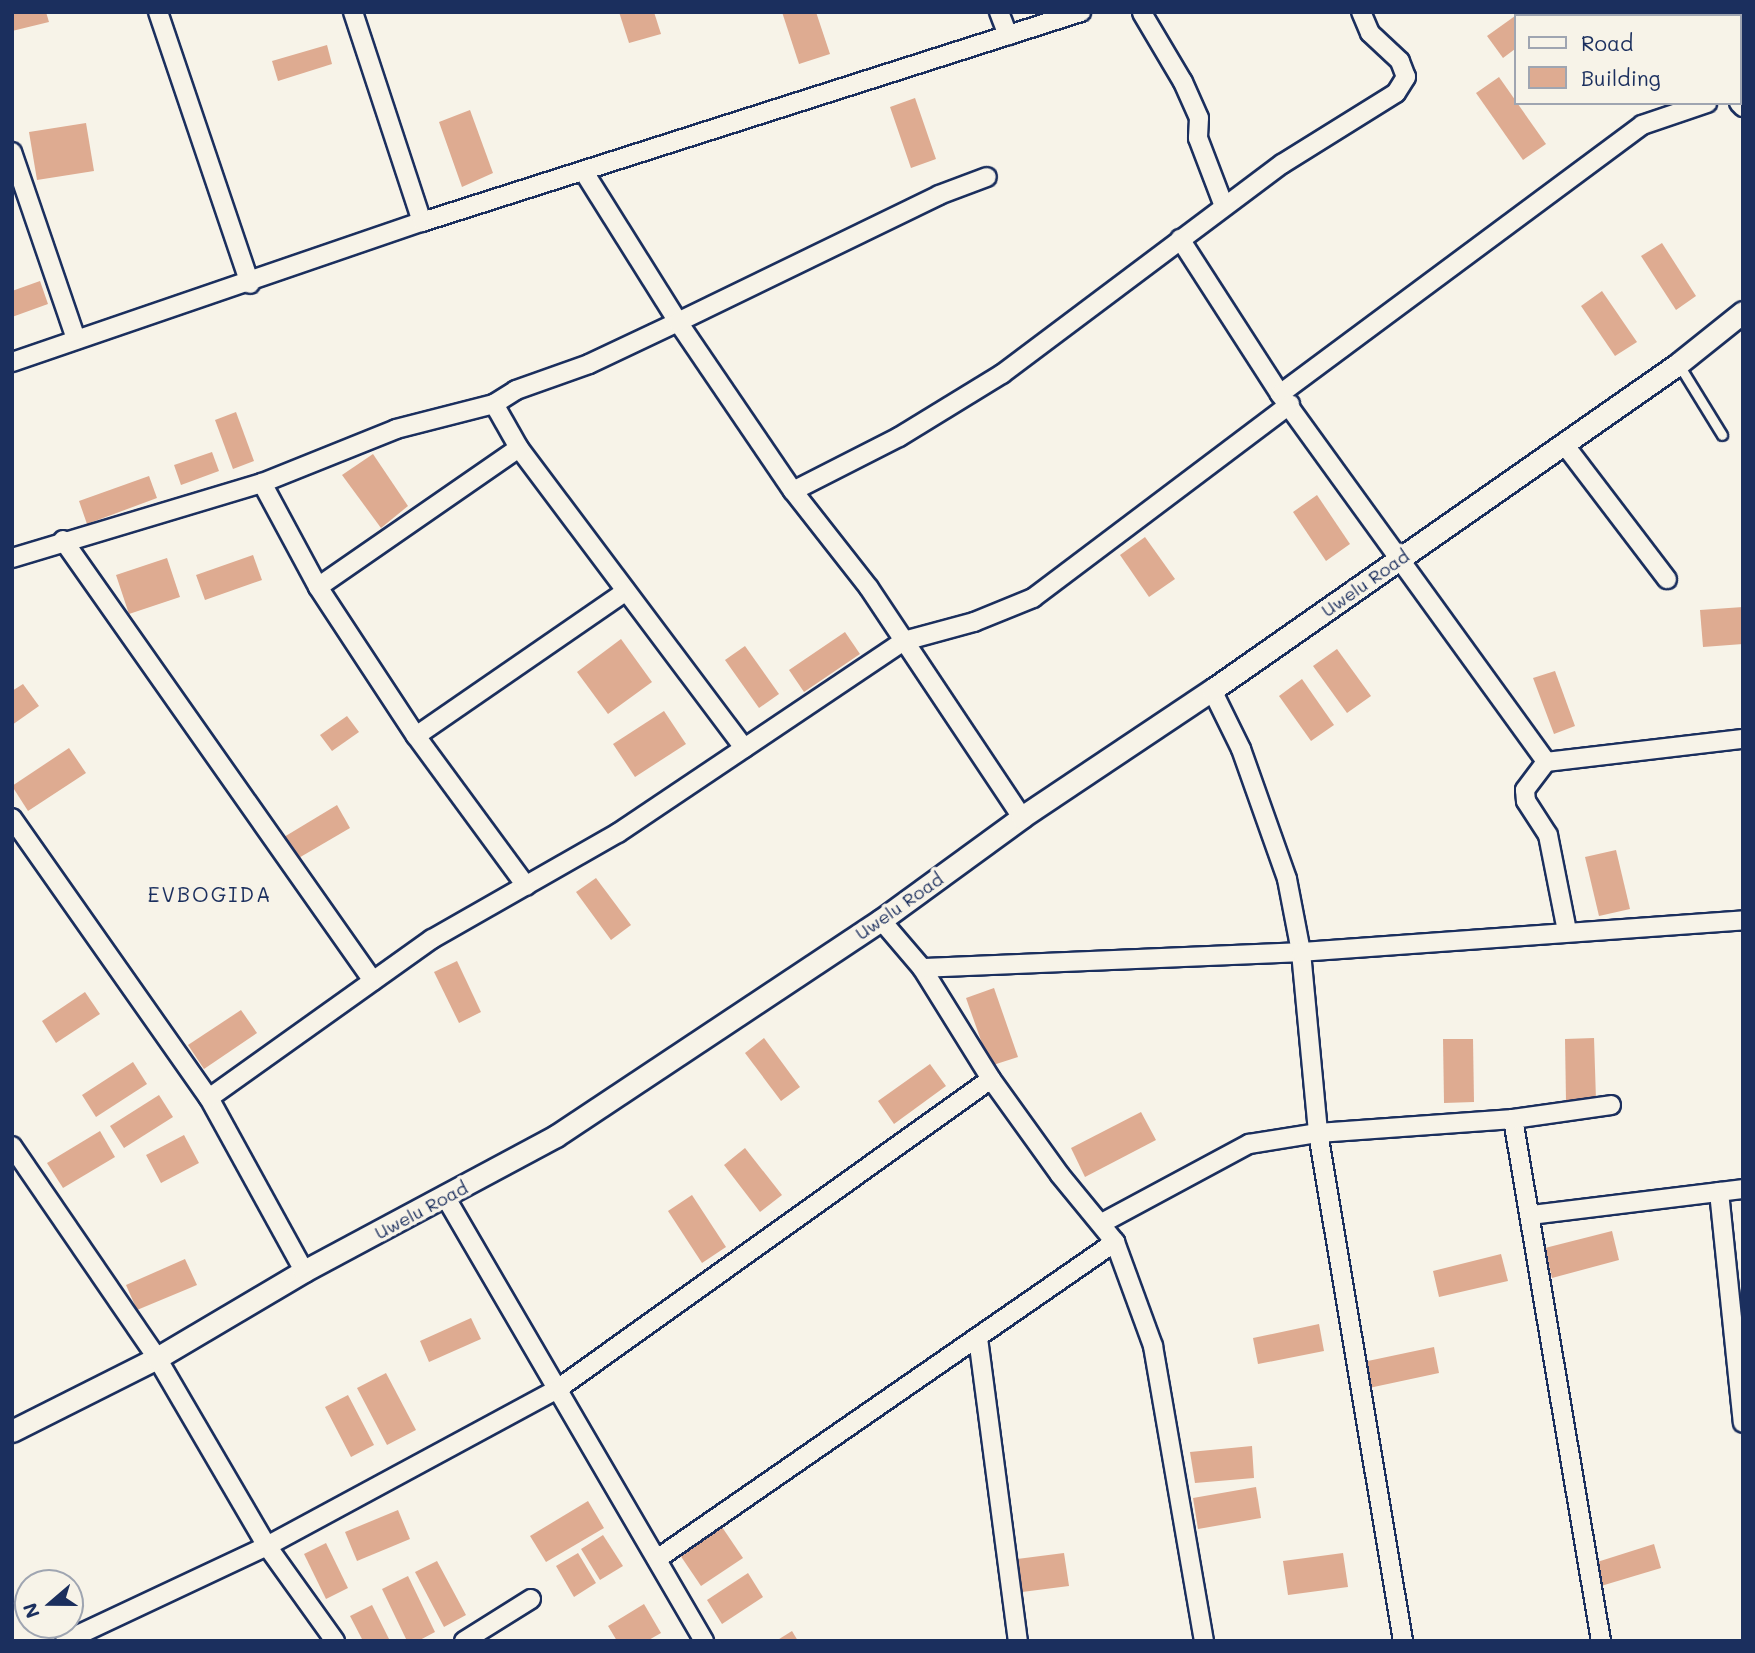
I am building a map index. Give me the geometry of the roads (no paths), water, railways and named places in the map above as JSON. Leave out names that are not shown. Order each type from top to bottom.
[{"type":"street","points":[[158,12],[250,284]]},
{"type":"street","points":[[353,12],[422,222]]},
{"type":"street","points":[[999,12],[1008,35]]},
{"type":"street","points":[[12,362],[250,284],[422,222],[1081,12]]},
{"type":"street","points":[[793,491],[899,437],[1002,374],[1224,206],[1396,93],[1406,77],[1400,61],[1370,33],[1361,12]]},
{"type":"street","points":[[1142,13],[1183,82],[1199,118],[1198,138],[1224,206]]},
{"type":"street","points":[[209,1098],[432,939],[618,833],[904,640],[975,622],[1033,598],[1285,399],[1642,125],[1701,105]]},
{"type":"street","points":[[12,152],[76,339]]},
{"type":"street","points":[[584,172],[678,322],[793,491],[869,588],[1022,817]]},
{"type":"street","points":[[12,558],[63,540],[262,483],[396,429],[494,404],[516,390],[589,364],[939,195],[987,177]]},
{"type":"street","points":[[1180,239],[1285,399],[1546,762]]},
{"type":"street","name":"Uwelu Road","points":[[12,1431],[157,1358],[304,1271],[446,1198],[556,1136],[881,920],[1022,817],[1212,690],[1678,364],[1743,312]]},
{"type":"street","points":[[494,404],[519,448],[744,748]]},
{"type":"street","points":[[1564,444],[1667,579]]},
{"type":"street","points":[[318,587],[519,448]]},
{"type":"street","points":[[262,483],[318,587],[416,736],[526,886]]},
{"type":"street","points":[[63,540],[373,981]]},
{"type":"street","points":[[416,736],[626,591]]},
{"type":"street","points":[[1212,690],[1241,749],[1287,879],[1301,952],[1318,1133],[1403,1641]]},
{"type":"street","points":[[1567,931],[1548,835],[1526,801],[1525,790],[1546,762],[1743,739]]},
{"type":"street","points":[[12,818],[209,1098],[304,1271]]},
{"type":"street","points":[[881,920],[922,968],[991,1079],[1060,1175],[1115,1242],[1153,1346],[1204,1641]]},
{"type":"street","points":[[922,968],[1301,952],[1743,920]]},
{"type":"street","points":[[65,1641],[267,1546],[559,1388],[991,1079]]},
{"type":"street","points":[[1102,1223],[1249,1144],[1318,1133],[1513,1119],[1611,1105]]},
{"type":"street","points":[[1513,1119],[1601,1641]]},
{"type":"street","points":[[12,1146],[157,1358],[267,1546],[335,1641]]},
{"type":"street","points":[[1531,1215],[1743,1189]]},
{"type":"street","points":[[1719,1192],[1743,1423]]},
{"type":"street","points":[[446,1198],[704,1641]]},
{"type":"street","points":[[657,1559],[1115,1242]]},
{"type":"street","points":[[978,1338],[1018,1641]]},
{"type":"street","points":[[464,1641],[531,1599]]},
{"type":"lane","points":[[1678,364],[1722,435]]},
{"type":"district","name":"EVBOGIDA","points":[[210,894]]}]
